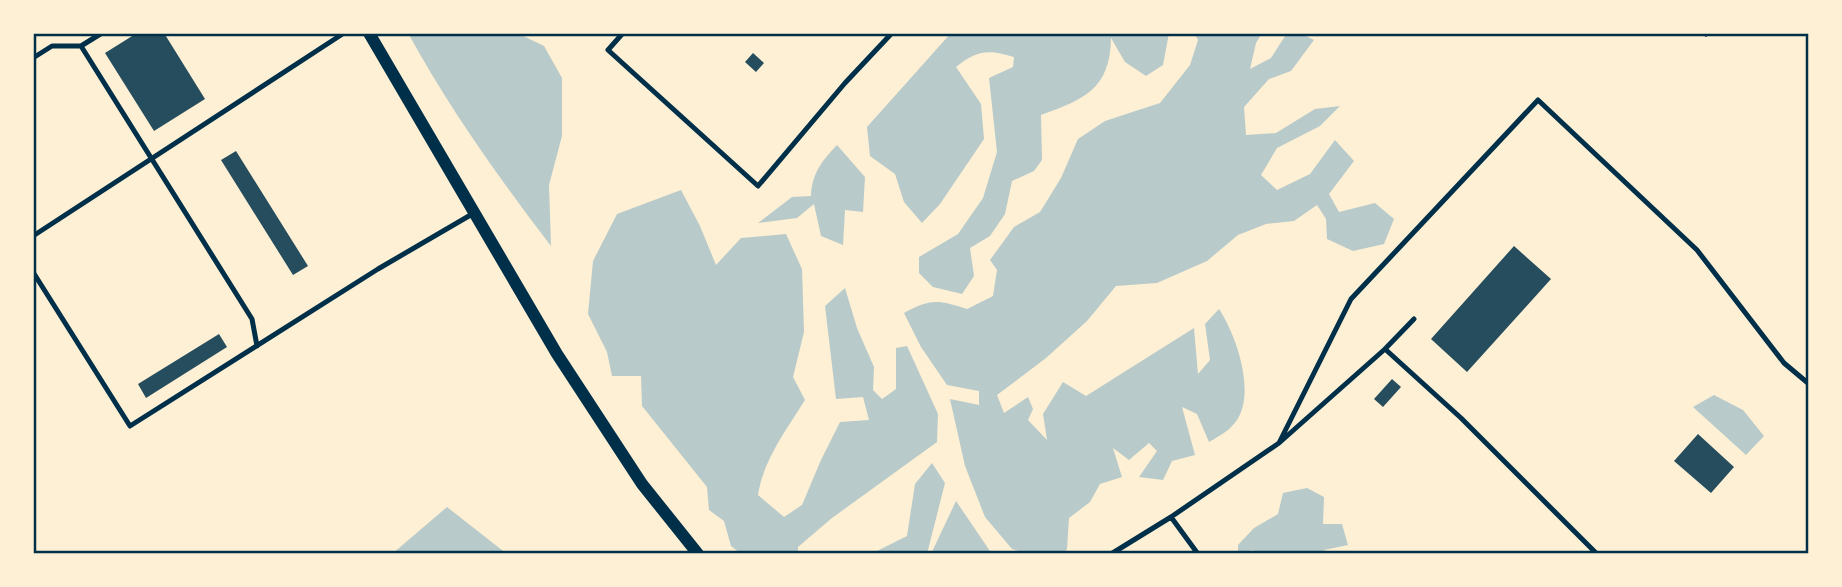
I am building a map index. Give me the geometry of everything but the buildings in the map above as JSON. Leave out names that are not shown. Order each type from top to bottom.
[{"type":"street","points":[[369,33],[556,354],[642,484],[698,554]]},
{"type":"lane","points":[[33,58],[52,46],[81,46],[102,33]]},
{"type":"lane","points":[[33,236],[344,33]]},
{"type":"lane","points":[[623,33],[608,50],[758,186],[845,83],[892,33]]},
{"type":"lane","points":[[81,46],[252,320],[257,346]]},
{"type":"lane","points":[[1279,443],[1352,299],[1538,100],[1697,250],[1784,362],[1809,384]]},
{"type":"lane","points":[[33,272],[130,426],[378,269],[474,213]]},
{"type":"lane","points":[[1111,554],[1171,517],[1279,443],[1385,349],[1414,319]]},
{"type":"lane","points":[[1385,349],[1461,418],[1597,554]]},
{"type":"lane","points":[[1171,517],[1198,554]]},
{"type":"shaded area","points":[[408,33],[517,33],[544,46],[562,78],[562,136],[549,185],[551,246],[475,142]]},
{"type":"shaded area","points":[[951,33],[1169,33],[1163,65],[1146,76],[1125,62],[1111,38],[1106,69],[1092,90],[1041,115],[1042,160],[1034,171],[1012,181],[1005,214],[990,236],[970,248],[974,276],[962,294],[933,287],[919,273],[919,257],[958,234],[983,198],[997,152],[989,78],[1013,67],[1014,57],[990,52],[977,54],[956,67],[981,104],[984,139],[940,204],[922,223],[904,202],[895,174],[870,156],[867,127]]},
{"type":"shaded area","points":[[1194,33],[1262,33],[1256,43],[1250,69],[1271,58],[1287,33],[1300,33],[1314,40],[1291,71],[1269,79],[1244,107],[1246,135],[1276,133],[1315,109],[1340,106],[1320,126],[1277,148],[1261,175],[1277,190],[1310,174],[1335,140],[1354,161],[1329,194],[1339,212],[1375,203],[1394,219],[1384,244],[1353,251],[1327,239],[1326,219],[1317,205],[1294,221],[1266,224],[1238,235],[1207,261],[1157,283],[1116,286],[1087,321],[1046,358],[997,395],[1004,413],[1028,397],[1033,409],[1028,420],[1047,440],[1043,414],[1063,382],[1086,396],[1194,328],[1198,374],[1210,360],[1205,324],[1219,309],[1232,335],[1242,368],[1244,401],[1240,415],[1230,428],[1209,442],[1197,414],[1182,407],[1195,455],[1172,461],[1163,480],[1139,477],[1157,451],[1149,443],[1129,460],[1113,448],[1122,477],[1100,484],[1090,502],[1069,518],[1067,549],[1063,554],[1027,554],[1012,549],[985,517],[965,466],[950,399],[979,405],[979,391],[947,385],[921,347],[904,313],[935,302],[967,309],[993,296],[997,270],[990,260],[1014,227],[1040,212],[1061,178],[1078,139],[1105,121],[1160,103],[1190,65],[1198,40]]},
{"type":"shaded area","points":[[837,145],[865,177],[863,212],[845,210],[843,245],[821,236],[814,204],[797,218],[758,223],[792,197],[811,196],[813,181],[819,168]]},
{"type":"shaded area","points":[[681,190],[716,265],[741,238],[786,234],[802,269],[804,332],[793,377],[805,400],[770,457],[758,495],[784,517],[802,505],[840,422],[869,420],[863,397],[836,399],[825,306],[845,288],[857,328],[874,367],[873,390],[882,399],[896,389],[896,348],[907,346],[938,414],[937,442],[832,518],[798,547],[798,554],[741,554],[731,546],[724,521],[709,510],[707,487],[642,406],[641,376],[612,376],[607,352],[588,314],[593,261],[617,214]]},
{"type":"shaded area","points":[[1714,395],[1743,410],[1764,436],[1746,455],[1693,407]]},
{"type":"shaded area","points":[[932,463],[945,483],[927,554],[871,554],[907,536],[915,484]]},
{"type":"shaded area","points":[[1307,488],[1324,497],[1323,524],[1342,524],[1348,545],[1324,550],[1327,554],[1252,554],[1253,550],[1238,554],[1238,545],[1254,528],[1278,514],[1283,493]]},
{"type":"shaded area","points":[[956,501],[992,554],[931,554]]},
{"type":"shaded area","points":[[447,507],[507,554],[392,554]]}]
